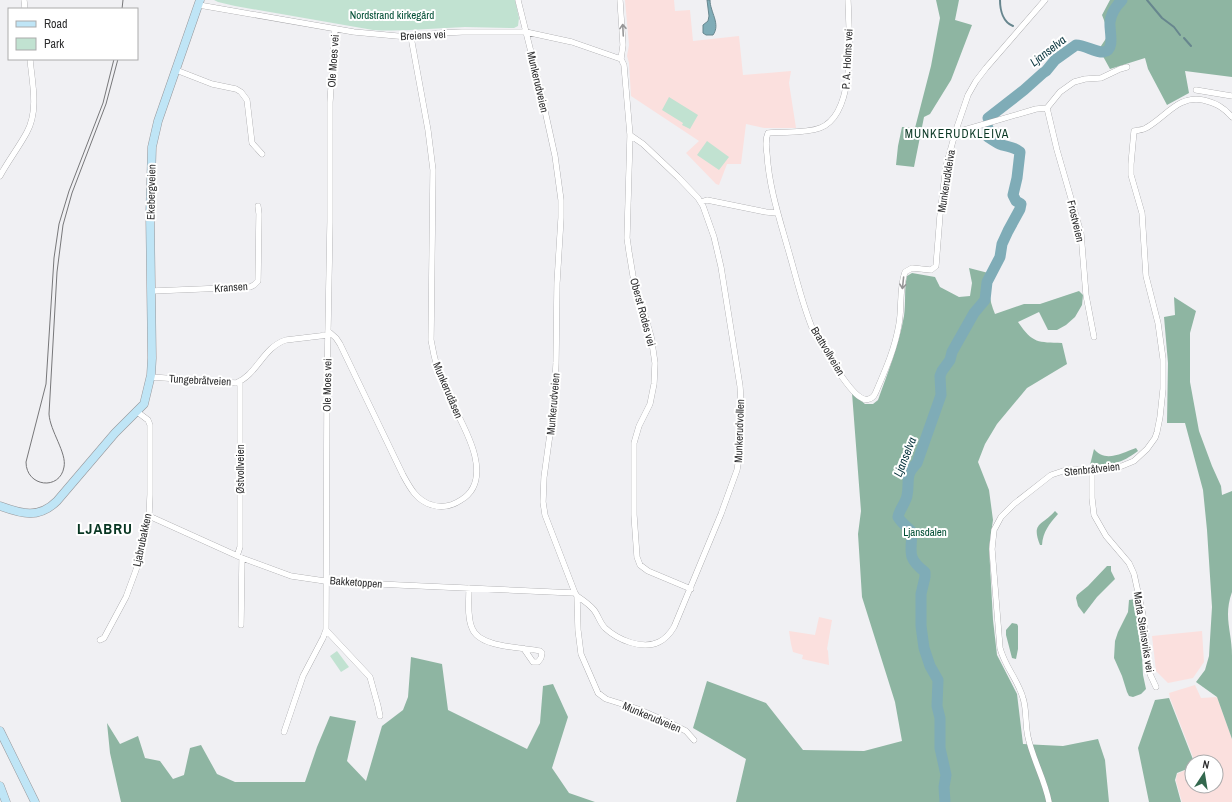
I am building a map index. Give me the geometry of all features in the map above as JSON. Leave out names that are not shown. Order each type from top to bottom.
[{"type":"main road","name":"Ekebergveien","points":[[0,506],[15,511],[31,513],[41,512],[50,508],[114,433],[136,411],[139,402],[147,390],[151,377],[152,358],[150,232],[151,152],[157,126],[199,3]]},
{"type":"main road","points":[[0,731],[35,802]]},
{"type":"main road","points":[[0,786],[6,802]]},
{"type":"street","name":"Munkerudveien","points":[[518,0],[556,156],[561,200],[554,405],[544,477],[543,502],[545,514],[576,594],[581,654],[598,693],[606,699],[638,709],[670,723],[686,731],[694,740]]},
{"type":"street","name":"Oberst Rodes vei","points":[[620,0],[623,45],[621,59],[624,65],[630,134],[629,252],[633,276],[650,336],[655,363],[654,384],[650,404],[634,443],[634,515],[637,557],[640,565],[648,571],[691,589]]},
{"type":"street","name":"P. A. Holms vei","points":[[768,133],[814,130],[826,125],[834,117],[845,95],[847,83],[849,50],[848,0]]},
{"type":"street","name":"Munkerudkleiva","points":[[931,270],[934,269],[937,263],[946,166],[968,95],[976,81],[1045,0]]},
{"type":"street","name":"Breiens vei","points":[[199,3],[354,32],[411,37],[439,33],[462,32],[526,32],[572,42],[621,59]]},
{"type":"street","name":"Ole Moes vei","points":[[284,732],[303,676],[326,630],[325,581],[330,222],[330,102],[335,29]]},
{"type":"street","name":"Munkerudåsen","points":[[328,333],[336,338],[340,344],[403,475],[415,494],[430,505],[436,506],[453,505],[467,496],[476,480],[474,451],[471,441],[438,372],[431,340],[432,170],[428,133],[411,37]]},
{"type":"street","points":[[0,176],[28,131],[32,120],[34,102],[30,60]]},
{"type":"street","points":[[956,130],[964,130],[1036,109],[1047,108],[1063,89],[1074,82],[1085,78],[1101,78],[1127,67]]},
{"type":"street","points":[[176,70],[212,84],[236,89],[241,92],[247,100],[252,143],[262,154]]},
{"type":"street","points":[[1196,90],[1232,96]]},
{"type":"street","points":[[1213,102],[1216,93]]},
{"type":"street","name":"Stenbråtveien","points":[[1049,802],[1028,738],[1023,698],[1017,683],[1004,661],[1000,648],[992,561],[993,539],[998,522],[1004,514],[1051,475],[1063,471],[1117,468],[1126,465],[1139,457],[1155,438],[1160,416],[1163,380],[1163,354],[1158,323],[1146,276],[1142,213],[1132,175],[1131,164],[1134,131],[1145,128],[1184,101],[1193,99],[1213,102],[1232,117]]},
{"type":"street","name":"Frostveien","points":[[1047,108],[1056,150],[1081,232],[1086,295],[1094,337]]},
{"type":"street","name":"Brattvollveien","points":[[768,133],[766,139],[768,173],[777,213],[800,292],[813,329],[823,349],[856,395],[861,398],[870,399],[875,394],[890,358],[896,338],[900,316],[905,272],[912,268],[931,270]]},
{"type":"street","name":"Munkerudvollen","points":[[576,594],[587,602],[594,610],[606,629],[628,642],[650,645],[660,642],[671,631],[691,589],[737,470],[740,452],[742,419],[740,386],[720,267],[714,237],[706,211],[701,202],[678,177],[643,144],[630,134]]},
{"type":"street","points":[[701,202],[708,200],[777,213]]},
{"type":"street","name":"Kransen","points":[[152,291],[250,287],[254,285],[258,281],[258,206]]},
{"type":"street","name":"Tungebråtveien","points":[[151,377],[236,383],[245,378],[272,347],[280,342],[328,333]]},
{"type":"street","name":"Østvollveien","points":[[240,381],[239,558],[241,624]]},
{"type":"street","name":"Ljabrubakken","points":[[100,640],[104,638],[126,597],[146,535],[149,516],[150,425],[148,420],[136,411]]},
{"type":"street","name":"Marta Steinsviks vei","points":[[1092,470],[1092,498],[1094,515],[1104,532],[1129,563],[1133,571],[1143,615],[1149,668],[1156,687]]},
{"type":"street","name":"Bakketoppen","points":[[149,516],[239,558],[291,576],[325,581],[576,594]]},
{"type":"street","points":[[468,588],[471,627],[475,634],[478,637],[494,643],[524,648]]},
{"type":"street","points":[[326,630],[370,677],[380,716]]},
{"type":"shaded area","points":[[625,0],[674,0],[675,11],[690,10],[693,41],[739,36],[743,75],[791,71],[789,83],[796,128],[764,128],[746,124],[741,164],[727,164],[719,185],[716,184],[686,153],[699,141],[631,96],[629,63],[627,56],[629,45]]},
{"type":"shaded area","points":[[819,617],[832,620],[827,649],[829,665],[802,659],[803,655],[793,652],[791,644],[789,631],[815,635]]},
{"type":"shaded area","points":[[1202,631],[1204,662],[1193,678],[1168,683],[1156,671],[1152,636]]},
{"type":"shaded area","points":[[1195,685],[1201,698],[1217,697],[1232,739],[1232,802],[1182,802],[1176,781],[1177,774],[1184,771],[1184,794],[1224,794],[1224,754],[1192,754],[1169,693]]},
{"type":"green space","name":"Nordstrand kirkegård","points":[[214,0],[515,0],[519,18],[518,26],[514,28],[465,27],[373,30],[235,6]]},
{"type":"green space","points":[[936,0],[959,0],[955,20],[972,25],[951,80],[930,114],[924,117],[914,167],[896,165],[902,127],[915,128],[931,66],[940,18]]},
{"type":"green space","points":[[1110,0],[1232,0],[1232,77],[1185,71],[1189,93],[1167,105],[1148,69],[1145,58],[1110,69],[1099,49],[1107,37],[1107,28],[1102,15]]},
{"type":"green space","points":[[669,97],[698,115],[690,129],[662,110]]},
{"type":"green space","points":[[707,141],[729,157],[719,170],[697,155]]},
{"type":"green space","name":"Ljansdalen","points":[[969,268],[996,275],[990,290],[991,304],[995,314],[1024,304],[1040,304],[1079,291],[1083,295],[1082,305],[1075,317],[1066,325],[1057,330],[1048,330],[1039,312],[1018,322],[1032,338],[1041,342],[1062,343],[1067,364],[1027,388],[997,424],[985,444],[978,462],[989,490],[993,520],[989,547],[993,620],[997,655],[1017,694],[1023,744],[1063,746],[1098,739],[1105,760],[1109,802],[736,802],[746,759],[693,728],[707,681],[766,703],[803,750],[864,751],[902,741],[895,702],[862,597],[858,534],[861,511],[852,393],[865,404],[873,404],[878,400],[902,327],[905,311],[907,276],[912,273],[935,277],[940,287],[959,297],[970,296],[972,283]]},
{"type":"green space","points":[[1174,297],[1196,311],[1190,333],[1190,382],[1199,431],[1221,486],[1222,495],[1232,491],[1232,592],[1229,601],[1228,617],[1232,647],[1232,739],[1217,697],[1196,682],[1205,670],[1209,656],[1212,607],[1203,490],[1185,423],[1167,423],[1168,363],[1164,317],[1175,315]]},
{"type":"green space","points":[[1136,448],[1138,451],[1126,459],[1116,463],[1090,465],[1094,449],[1103,455],[1114,456]]},
{"type":"green space","points":[[1055,511],[1058,514],[1047,528],[1042,545],[1040,545],[1037,528]]},
{"type":"green space","points":[[1107,566],[1111,566],[1111,571],[1115,579],[1097,597],[1084,614],[1078,606],[1076,598],[1077,595]]},
{"type":"green space","points":[[1135,599],[1141,637],[1143,675],[1146,689],[1141,694],[1133,697],[1129,696],[1127,692],[1114,658],[1115,641],[1128,612],[1129,600]]},
{"type":"green space","points":[[1012,623],[1017,624],[1018,626],[1018,649],[1016,659],[1012,658],[1006,635],[1006,630]]},
{"type":"green space","points":[[337,651],[349,667],[341,672],[330,656]]},
{"type":"green space","points":[[411,657],[442,664],[448,710],[527,749],[540,723],[543,686],[553,684],[568,717],[552,768],[569,793],[595,802],[121,802],[110,753],[107,723],[120,744],[138,736],[145,758],[160,761],[173,779],[184,775],[190,748],[201,745],[217,774],[235,782],[305,782],[330,716],[356,721],[347,761],[366,781],[382,726],[403,710],[408,697]]},
{"type":"green space","points":[[1169,698],[1191,754],[1184,754],[1184,770],[1177,773],[1175,780],[1181,802],[1149,802],[1138,748],[1155,700]]},
{"type":"water","points":[[707,0],[710,0],[716,22],[713,35],[706,35],[703,33],[703,25],[708,21],[709,16]]},
{"type":"waterway","points":[[1000,0],[1004,19],[1013,26]]},
{"type":"waterway","name":"Ljanselva","points":[[988,118],[1046,71],[1055,60],[1076,45],[1100,52],[1107,51],[1111,44],[1111,16],[1122,0]]},
{"type":"waterway","points":[[1147,0],[1162,18],[1174,27],[1180,35]]},
{"type":"waterway","points":[[1184,38],[1191,46]]},
{"type":"waterway","name":"Ljanselva","points":[[945,802],[944,787],[946,775],[940,748],[940,718],[937,706],[938,680],[930,666],[924,648],[921,626],[921,594],[925,572],[915,563],[911,555],[912,532],[898,517],[907,496],[910,472],[917,463],[941,395],[940,376],[950,360],[952,352],[974,313],[985,300],[987,282],[1000,257],[1002,244],[1020,209],[1021,204],[1016,201],[1013,195],[1017,178],[1020,152],[1014,148],[1000,144],[988,137],[988,128]]},
{"type":"tram line","points":[[122,8],[123,0]]},
{"type":"tram line","points":[[114,60],[103,103],[69,191],[59,224],[54,258],[46,384],[26,462],[27,470],[31,477],[44,483],[50,483],[56,480],[61,475],[64,467],[63,455],[52,427],[49,414],[57,272],[63,225],[72,193],[106,104],[118,60]]},
{"type":"district","name":"MUNKERUDKLEIVA","points":[[957,134]]},
{"type":"district","name":"LJABRU","points":[[105,528]]}]
